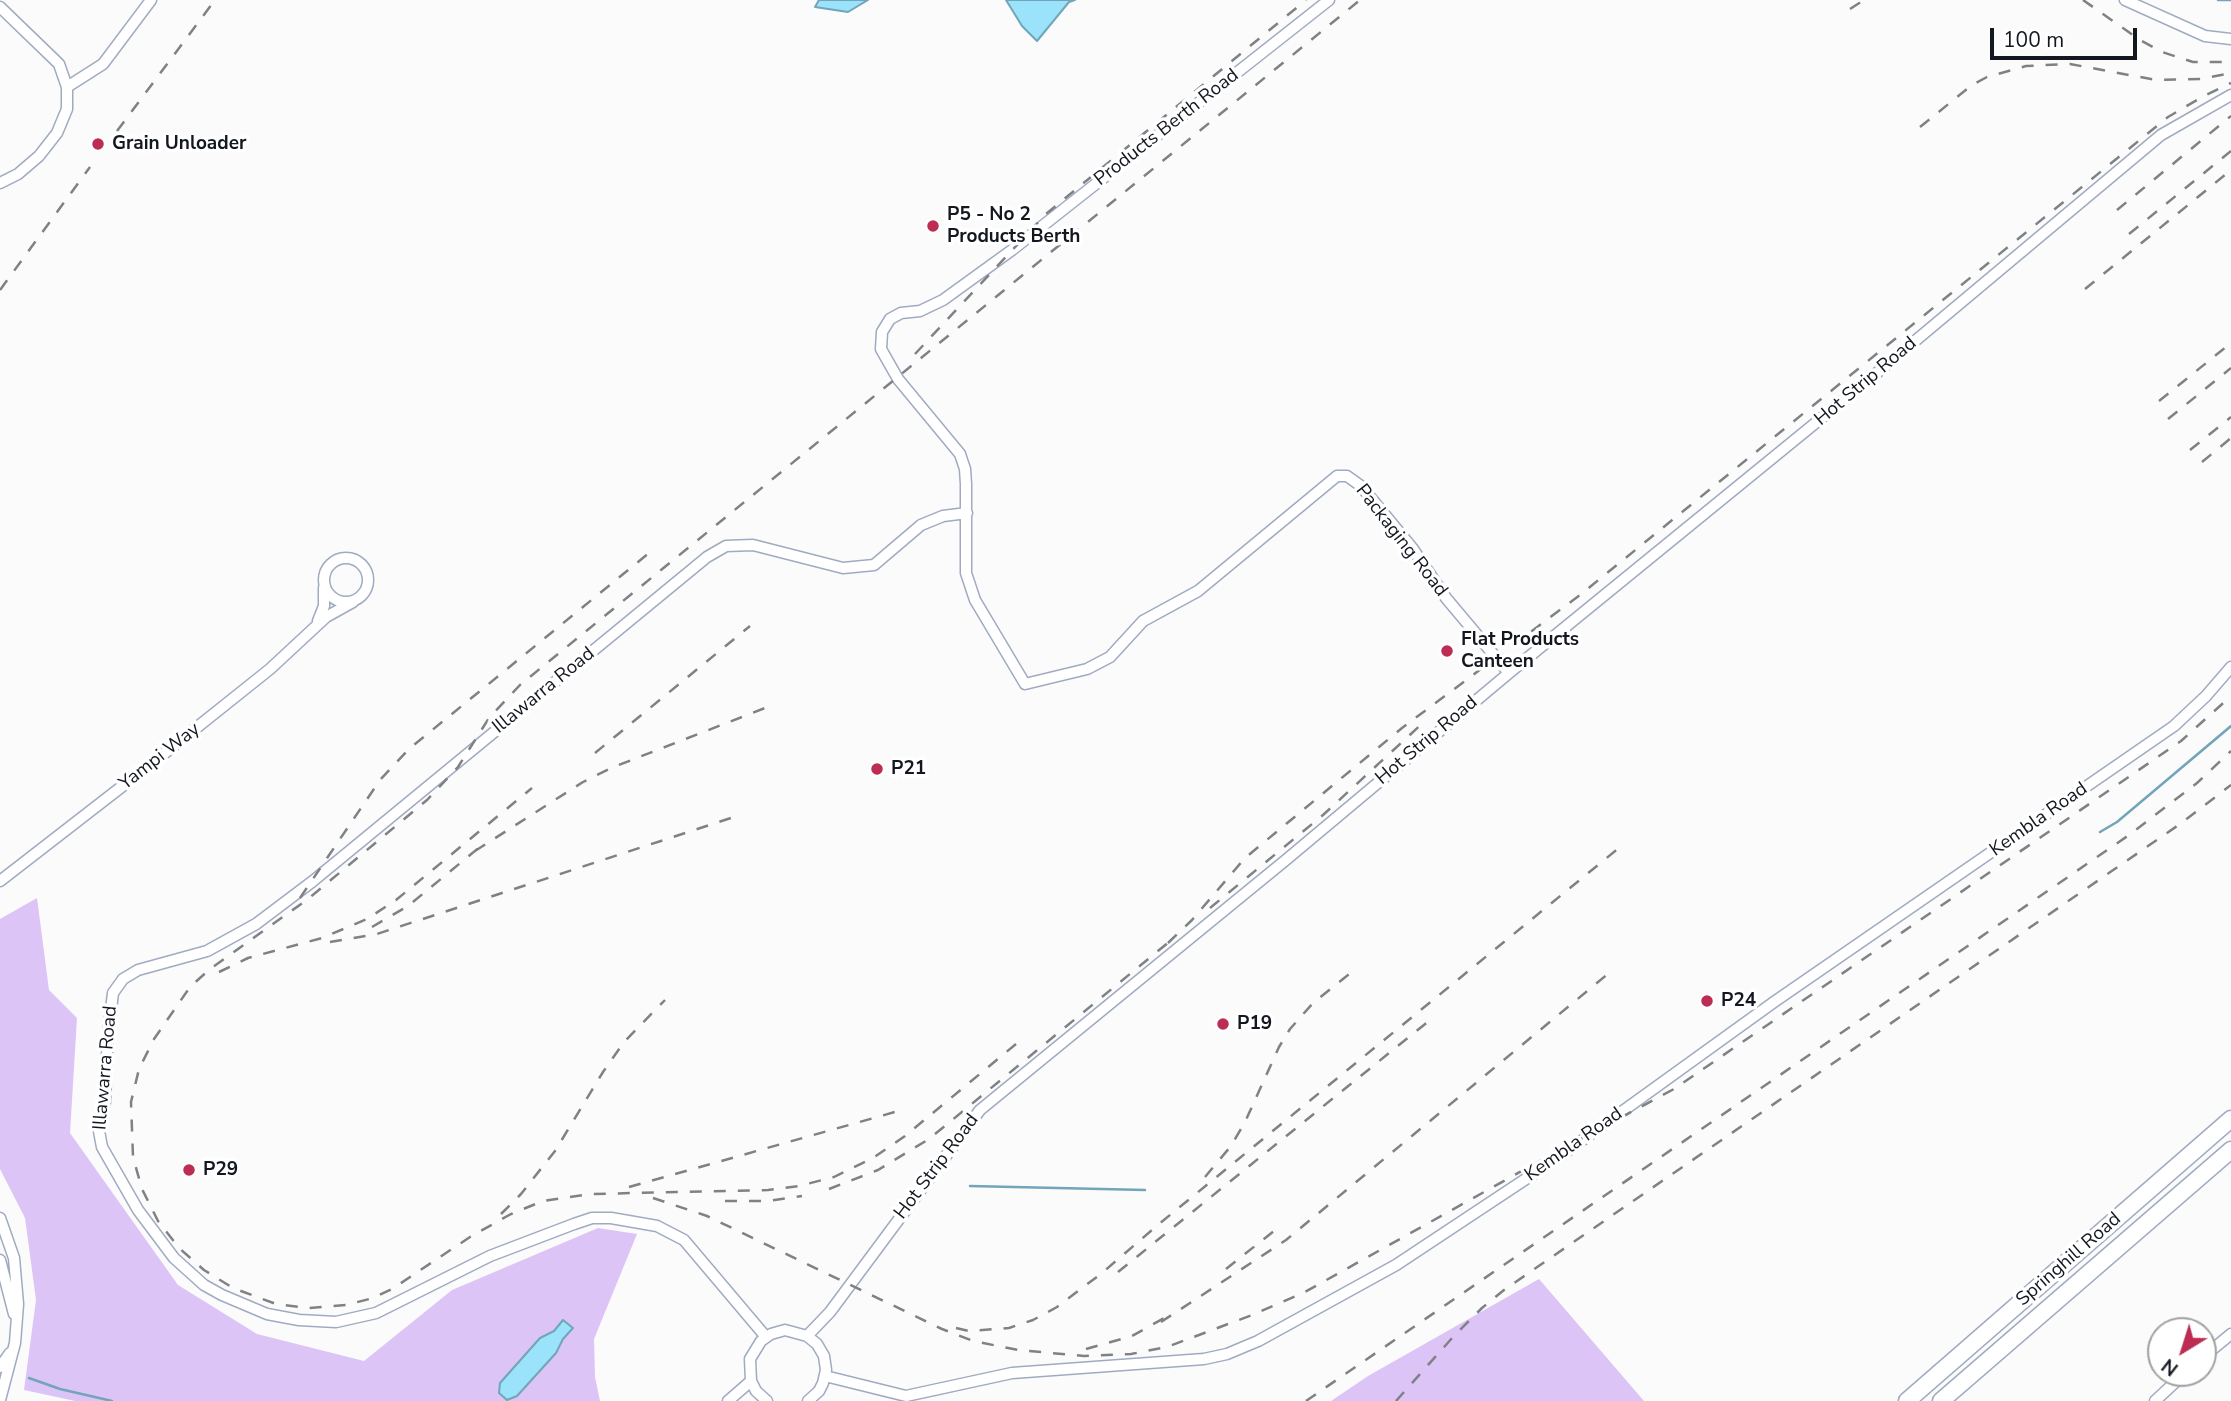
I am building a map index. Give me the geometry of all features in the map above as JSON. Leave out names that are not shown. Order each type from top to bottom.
[{"type":"main road","name":"Springhill Road","points":[[1907,1401],[2231,1119]]},
{"type":"main road","name":"Springhill Road","points":[[1941,1401],[2231,1150]]},
{"type":"street","points":[[68,87],[103,64],[151,0]]},
{"type":"street","name":"Products Berth Road","points":[[967,513],[965,469],[960,454],[898,379],[884,356],[880,341],[885,324],[896,315],[920,311],[953,293],[1012,250],[1329,0]]},
{"type":"street","points":[[2125,0],[2205,36],[2231,39]]},
{"type":"street","points":[[0,7],[59,64],[68,87],[67,109],[57,133],[39,156],[18,174],[0,183]]},
{"type":"street","name":"Hot Strip Road","points":[[807,1336],[830,1312],[980,1110],[1278,867],[1508,673],[1878,372],[2161,135],[2231,95]]},
{"type":"street","name":"Packaging Road","points":[[967,513],[966,573],[975,600],[1025,684],[1098,664],[1110,657],[1143,621],[1198,591],[1337,476],[1348,476],[1370,496],[1413,549],[1446,598],[1508,673]]},
{"type":"street","name":"Illawarra Road","points":[[766,1337],[684,1240],[657,1226],[611,1218],[584,1220],[490,1256],[376,1313],[336,1322],[299,1320],[267,1314],[222,1295],[204,1285],[174,1258],[138,1210],[100,1141],[99,1123],[105,1102],[113,993],[123,979],[138,970],[207,951],[256,924],[313,881],[707,557],[726,546],[753,545],[843,568],[874,565],[921,525],[943,516],[967,513]]},
{"type":"street","points":[[314,628],[324,606],[324,581],[326,571],[337,561],[349,559],[360,563],[367,574],[368,584],[361,597],[343,602],[327,591],[324,581]]},
{"type":"street","name":"Yampi Way","points":[[0,881],[270,669],[330,614],[353,601]]},
{"type":"street","name":"Kembla Road","points":[[825,1376],[906,1396],[1012,1373],[1204,1359],[1227,1354],[1258,1341],[1405,1259],[1577,1144],[1774,1002],[2174,726],[2206,696],[2231,667]]},
{"type":"street","points":[[0,1218],[14,1258],[18,1288],[14,1347],[0,1400]]},
{"type":"street","points":[[0,1260],[17,1328]]},
{"type":"street","points":[[763,1400],[751,1381],[750,1359],[766,1337],[785,1330],[807,1336],[822,1351],[826,1364],[825,1376],[818,1391],[808,1401]]},
{"type":"street","points":[[2217,1346],[2231,1334]]},
{"type":"street","points":[[0,1367],[14,1347]]},
{"type":"street","points":[[728,1401],[751,1381]]},
{"type":"street","points":[[2155,1401],[2170,1387]]},
{"type":"shaded area","points":[[37,898],[49,990],[77,1018],[70,1133],[178,1285],[257,1334],[364,1361],[452,1290],[598,1228],[637,1234],[594,1339],[595,1377],[600,1401],[75,1401],[24,1390],[36,1300],[25,1218],[0,1169],[0,919]]},
{"type":"shaded area","points":[[1539,1279],[1644,1401],[1331,1401],[1368,1376]]},
{"type":"water","points":[[819,0],[868,0],[848,12],[815,7]]},
{"type":"water","points":[[1006,0],[1075,0],[1069,2],[1037,41],[1022,26]]},
{"type":"water","points":[[563,1320],[573,1328],[556,1353],[517,1396],[507,1400],[499,1393],[500,1383],[540,1338],[554,1331]]},
{"type":"waterway","points":[[2218,0],[2231,0]]},
{"type":"waterway","points":[[2100,832],[2117,822],[2231,726]]},
{"type":"waterway","points":[[970,1186],[1145,1190]]},
{"type":"waterway","points":[[29,1378],[60,1389],[112,1401]]},
{"type":"railway","points":[[117,131],[215,0]]},
{"type":"railway","points":[[915,354],[1046,214],[1306,0]]},
{"type":"railway","points":[[1016,1044],[905,1136],[873,1158],[834,1177],[768,1190],[591,1194],[543,1201],[511,1214],[470,1237],[392,1289],[373,1298],[346,1305],[309,1308],[276,1304],[233,1288],[204,1270],[179,1248],[158,1221],[142,1189],[133,1157],[131,1102],[139,1069],[154,1039],[190,987],[210,969],[308,899],[427,800],[458,767],[489,718],[520,685],[1360,0]]},
{"type":"railway","points":[[1850,9],[1864,0]]},
{"type":"railway","points":[[2083,0],[2162,52],[2193,62],[2231,62]]},
{"type":"railway","points":[[1920,127],[1972,85],[1987,77],[2026,66],[2070,64],[2156,80],[2201,79],[2231,73]]},
{"type":"railway","points":[[1168,943],[1192,920],[1245,858],[1402,728],[1580,595],[2168,117],[2231,83]]},
{"type":"railway","points":[[2117,210],[2231,116]]},
{"type":"railway","points":[[2129,234],[2231,151]]},
{"type":"railway","points":[[0,290],[90,167]]},
{"type":"railway","points":[[2085,289],[2231,170]]},
{"type":"railway","points":[[2159,401],[2231,343]]},
{"type":"railway","points":[[2168,419],[2231,368]]},
{"type":"railway","points":[[2190,450],[2231,417]]},
{"type":"railway","points":[[2202,462],[2231,438]]},
{"type":"railway","points":[[300,898],[380,780],[409,749],[649,553]]},
{"type":"railway","points":[[595,753],[750,626]]},
{"type":"railway","points":[[653,1198],[707,1216],[942,1329],[973,1341],[1018,1350],[1084,1356],[1131,1354],[1167,1347],[1305,1292],[1674,1089],[2181,741],[2231,696]]},
{"type":"railway","points":[[475,851],[583,782],[611,768],[765,708]]},
{"type":"railway","points":[[1210,908],[1323,815],[1426,720]]},
{"type":"railway","points":[[1306,1401],[2129,835],[2197,783],[2231,751]]},
{"type":"railway","points":[[1396,1401],[1453,1337],[1504,1290],[2180,824],[2231,785]]},
{"type":"railway","points":[[219,972],[248,958],[322,938],[367,919],[396,900],[532,788]]},
{"type":"railway","points":[[330,942],[377,934],[740,815]]},
{"type":"railway","points":[[956,1328],[969,1331],[1009,1328],[1033,1320],[1057,1307],[1102,1273],[1625,843]]},
{"type":"railway","points":[[372,927],[408,906],[481,846]]},
{"type":"railway","points":[[829,1189],[878,1170],[929,1139],[1175,937]]},
{"type":"railway","points":[[1205,1177],[1231,1146],[1245,1122],[1290,1029],[1313,1003],[1358,967]]},
{"type":"railway","points":[[1161,1322],[1286,1240],[1609,973]]},
{"type":"railway","points":[[501,1214],[521,1194],[555,1151],[624,1042],[665,1000]]},
{"type":"railway","points":[[1118,1272],[1430,1020]]},
{"type":"railway","points":[[629,1187],[902,1110]]},
{"type":"railway","points":[[725,1201],[767,1201],[802,1196]]},
{"type":"railway","points":[[1226,1269],[1279,1227]]},
{"type":"railway","points":[[1086,1349],[1132,1336],[1166,1317]]},
{"type":"place","name":"Grain Unloader","points":[[98,144]]},
{"type":"place","name":"P5 - No 2 Products Berth","points":[[933,226]]},
{"type":"place","name":"Flat Products Canteen","points":[[1447,651]]},
{"type":"place","name":"P21","points":[[877,769]]},
{"type":"place","name":"P24","points":[[1707,1001]]},
{"type":"place","name":"P19","points":[[1223,1024]]},
{"type":"place","name":"P29","points":[[189,1170]]}]
